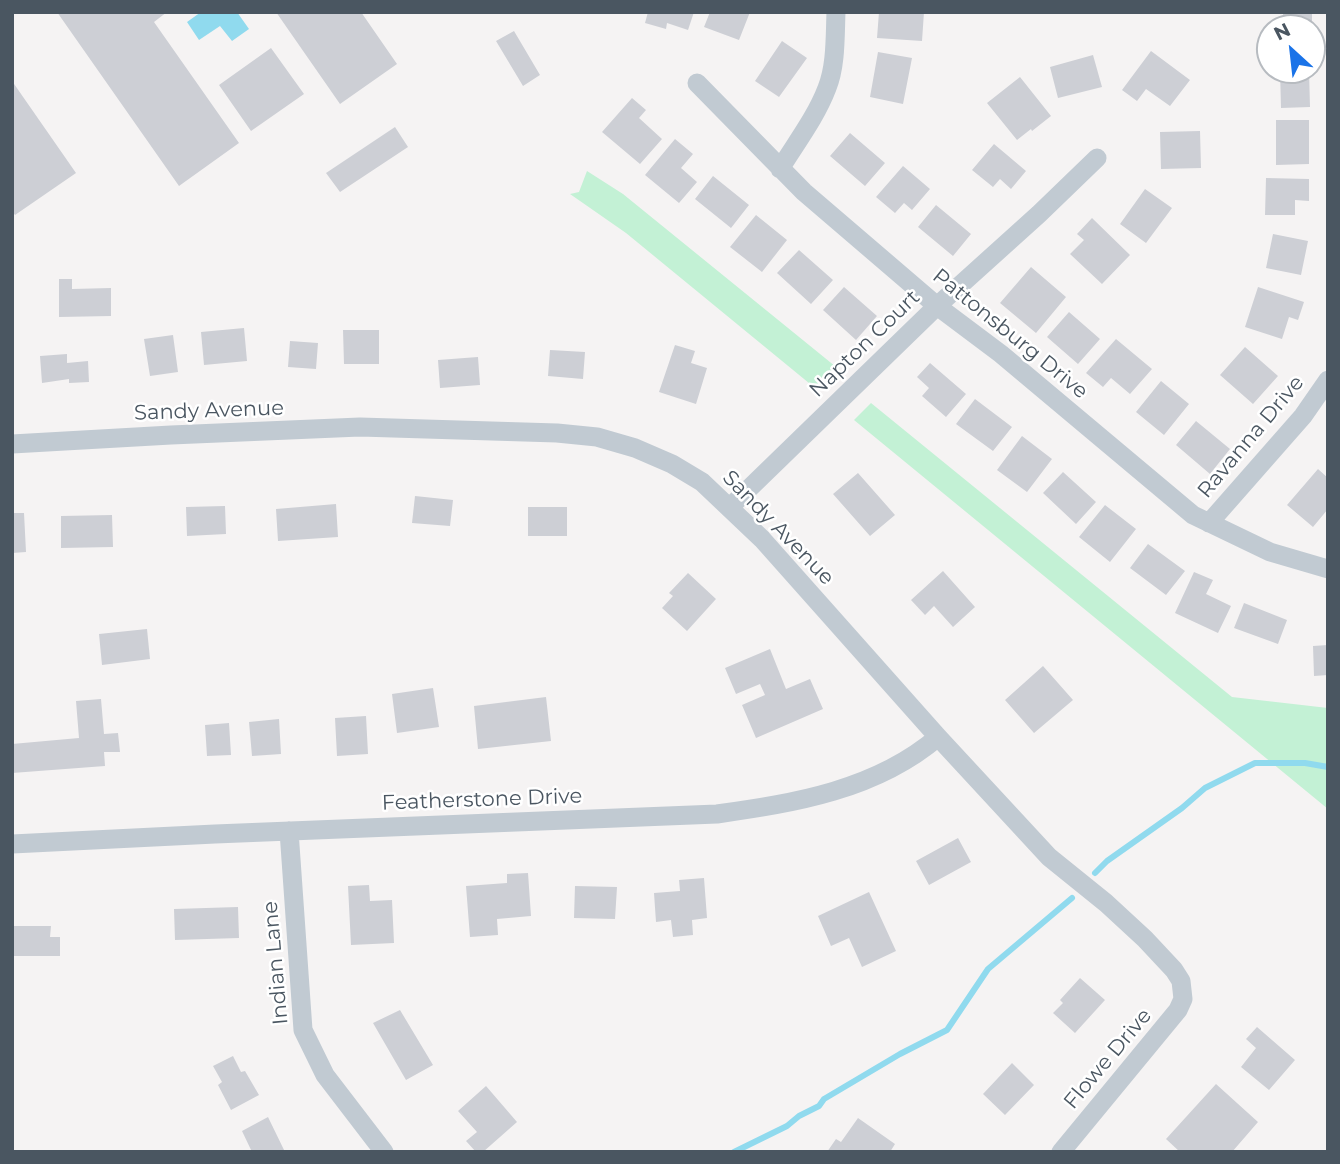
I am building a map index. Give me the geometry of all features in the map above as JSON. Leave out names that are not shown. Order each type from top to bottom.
[{"type":"street","points":[[780,169],[815,114],[828,87],[836,12]]},
{"type":"street","name":"Pattonsburg Drive","points":[[697,83],[803,192],[1193,516],[1270,552],[1328,569]]},
{"type":"street","name":"Napton Court","points":[[729,508],[937,306],[1097,158]]},
{"type":"street","name":"Ravanna Drive","points":[[1209,523],[1303,416],[1328,380]]},
{"type":"street","name":"Sandy Avenue","points":[[12,444],[360,428],[557,433],[597,438],[635,448],[672,464],[702,482],[762,539],[1049,858],[1106,904],[1174,970],[1181,981],[1183,993]]},
{"type":"street","name":"Featherstone Drive","points":[[12,844],[717,814],[775,806],[855,785],[900,765],[938,737]]},
{"type":"street","name":"Indian Lane","points":[[289,831],[303,1030],[326,1075],[384,1152]]},
{"type":"street","name":"Flowe Drive","points":[[1061,1152],[1178,1010],[1183,993]]},
{"type":"green space","points":[[587,171],[623,194],[841,371],[815,388],[626,233],[570,194],[579,192]]},
{"type":"green space","points":[[871,403],[1232,697],[1328,708],[1328,809],[854,420]]},
{"type":"water","points":[[201,12],[237,12],[249,29],[232,41],[220,26],[199,40],[187,22]]},
{"type":"building","points":[[57,12],[167,12],[154,22],[239,143],[179,186]]},
{"type":"building","points":[[276,12],[361,12],[397,64],[340,104]]},
{"type":"building","points":[[648,12],[694,12],[688,30],[667,23],[666,29],[645,23]]},
{"type":"building","points":[[710,12],[750,12],[739,40],[704,27]]},
{"type":"building","points":[[879,12],[924,12],[922,41],[877,38]]},
{"type":"building","points":[[1283,12],[1312,12],[1312,14]]},
{"type":"building","points":[[514,31],[540,75],[523,86],[496,41]]},
{"type":"building","points":[[782,41],[807,58],[779,97],[755,81]]},
{"type":"building","points":[[271,48],[304,94],[251,131],[219,85]]},
{"type":"building","points":[[1151,51],[1190,80],[1170,106],[1146,89],[1137,101],[1122,90]]},
{"type":"building","points":[[878,52],[912,58],[903,104],[870,97]]},
{"type":"building","points":[[1093,55],[1102,87],[1058,98],[1050,67]]},
{"type":"building","points":[[1020,77],[1051,116],[1017,140],[987,103]]},
{"type":"building","points":[[12,81],[76,173],[15,215],[12,211]]},
{"type":"building","points":[[1280,84],[1309,84],[1310,107],[1281,108]]},
{"type":"building","points":[[632,98],[646,110],[639,118],[662,139],[640,164],[602,132]]},
{"type":"building","points":[[1276,120],[1309,120],[1309,164],[1276,165]]},
{"type":"building","points":[[395,127],[408,147],[340,192],[326,173]]},
{"type":"building","points":[[1200,131],[1201,168],[1161,169],[1160,132]]},
{"type":"building","points":[[850,133],[885,163],[865,186],[830,156]]},
{"type":"building","points":[[675,139],[693,154],[681,168],[697,182],[679,203],[645,175]]},
{"type":"building","points":[[994,144],[1026,171],[1011,189],[1000,179],[993,187],[972,170]]},
{"type":"building","points":[[903,166],[930,189],[912,210],[904,203],[895,213],[876,197]]},
{"type":"building","points":[[713,176],[749,205],[731,228],[695,199]]},
{"type":"building","points":[[1266,178],[1309,179],[1309,201],[1295,200],[1295,215],[1265,215]]},
{"type":"building","points":[[1145,189],[1172,208],[1146,243],[1120,224]]},
{"type":"building","points":[[936,205],[971,234],[953,256],[918,227]]},
{"type":"building","points":[[756,215],[787,240],[762,272],[730,247]]},
{"type":"building","points":[[1092,218],[1130,255],[1102,284],[1070,254],[1084,240],[1077,234]]},
{"type":"building","points":[[1273,234],[1308,241],[1301,275],[1266,268]]},
{"type":"building","points":[[799,250],[833,280],[811,304],[777,273]]},
{"type":"building","points":[[1031,267],[1066,297],[1036,333],[1000,303]]},
{"type":"building","points":[[59,279],[72,279],[72,289],[111,288],[111,316],[59,317]]},
{"type":"building","points":[[844,287],[877,316],[856,340],[823,310]]},
{"type":"building","points":[[1258,287],[1304,302],[1298,320],[1289,317],[1282,339],[1245,327]]},
{"type":"building","points":[[1069,312],[1100,339],[1078,364],[1047,337]]},
{"type":"building","points":[[244,328],[247,361],[204,365],[201,332]]},
{"type":"building","points":[[343,330],[379,330],[379,364],[344,364]]},
{"type":"building","points":[[173,335],[178,372],[150,376],[144,339]]},
{"type":"building","points":[[1116,339],[1152,369],[1130,394],[1111,378],[1103,387],[1086,373]]},
{"type":"building","points":[[290,341],[318,343],[316,369],[288,367]]},
{"type":"building","points":[[675,345],[695,351],[691,363],[707,368],[696,404],[659,392]]},
{"type":"building","points":[[1245,347],[1278,376],[1253,404],[1220,375]]},
{"type":"building","points":[[550,350],[585,352],[583,379],[548,376]]},
{"type":"building","points":[[67,354],[67,363],[88,361],[89,382],[69,383],[69,379],[42,383],[40,356]]},
{"type":"building","points":[[478,357],[480,385],[440,388],[438,360]]},
{"type":"building","points":[[930,363],[966,394],[946,417],[922,396],[929,388],[917,377]]},
{"type":"building","points":[[1161,381],[1189,404],[1164,435],[1136,412]]},
{"type":"building","points":[[975,399],[1012,427],[993,451],[956,424]]},
{"type":"building","points":[[1196,421],[1230,449],[1210,474],[1176,445]]},
{"type":"building","points":[[1022,436],[1052,459],[1027,492],[997,470]]},
{"type":"building","points":[[1318,469],[1328,478],[1328,509],[1313,527],[1287,505]]},
{"type":"building","points":[[1063,472],[1096,502],[1076,524],[1043,493]]},
{"type":"building","points":[[858,473],[895,515],[870,536],[833,494]]},
{"type":"building","points":[[415,496],[453,500],[450,526],[412,523]]},
{"type":"building","points":[[336,504],[338,537],[278,541],[276,509]]},
{"type":"building","points":[[1105,505],[1136,529],[1110,562],[1079,537]]},
{"type":"building","points":[[225,506],[226,534],[187,536],[186,507]]},
{"type":"building","points":[[528,507],[567,507],[567,536],[528,536]]},
{"type":"building","points":[[12,513],[24,513],[26,552],[12,553]]},
{"type":"building","points":[[112,515],[113,547],[61,548],[61,516]]},
{"type":"building","points":[[1148,544],[1185,571],[1166,595],[1130,568]]},
{"type":"building","points":[[943,571],[975,607],[953,627],[934,606],[925,615],[911,600]]},
{"type":"building","points":[[1194,572],[1213,580],[1206,594],[1231,606],[1218,633],[1175,613]]},
{"type":"building","points":[[688,573],[716,599],[687,631],[662,608],[673,596],[669,593]]},
{"type":"building","points":[[1244,603],[1287,620],[1278,644],[1234,628]]},
{"type":"building","points":[[147,629],[150,659],[102,665],[99,634]]},
{"type":"building","points":[[1328,645],[1328,675],[1314,676],[1313,646]]},
{"type":"building","points":[[770,649],[786,689],[810,679],[823,709],[756,738],[742,705],[765,695],[760,684],[736,694],[725,668]]},
{"type":"building","points":[[1043,666],[1073,700],[1034,733],[1005,700]]},
{"type":"building","points":[[433,688],[439,727],[397,733],[392,694]]},
{"type":"building","points":[[546,697],[551,741],[478,749],[474,706]]},
{"type":"building","points":[[101,699],[104,734],[118,733],[120,752],[104,752],[105,766],[12,773],[12,744],[79,738],[76,701]]},
{"type":"building","points":[[366,716],[368,754],[337,756],[335,718]]},
{"type":"building","points":[[279,719],[281,754],[252,756],[249,722]]},
{"type":"building","points":[[229,723],[231,755],[207,756],[205,725]]},
{"type":"building","points":[[958,838],[971,862],[929,885],[916,861]]},
{"type":"building","points":[[528,873],[531,916],[497,919],[498,935],[470,937],[466,886],[507,883],[507,874]]},
{"type":"building","points":[[704,878],[707,918],[692,920],[693,935],[673,937],[671,920],[656,922],[654,893],[680,891],[679,880]]},
{"type":"building","points":[[369,885],[370,901],[392,900],[394,943],[351,945],[348,886]]},
{"type":"building","points":[[575,886],[617,887],[615,919],[574,918]]},
{"type":"building","points":[[869,892],[896,951],[862,967],[849,938],[831,946],[818,916]]},
{"type":"building","points":[[238,907],[239,938],[175,940],[174,909]]},
{"type":"building","points":[[12,926],[51,926],[50,937],[60,937],[60,956],[12,956]]},
{"type":"building","points":[[1080,978],[1105,1000],[1075,1033],[1053,1013],[1063,1003],[1060,1000]]},
{"type":"building","points":[[400,1010],[433,1065],[406,1080],[373,1023]]},
{"type":"building","points":[[1257,1027],[1295,1060],[1269,1090],[1241,1067],[1256,1048],[1246,1039]]},
{"type":"building","points":[[233,1056],[241,1072],[245,1071],[259,1095],[231,1110],[218,1085],[222,1082],[213,1066]]},
{"type":"building","points":[[1012,1063],[1034,1085],[1005,1115],[983,1094]]},
{"type":"building","points":[[1216,1084],[1258,1122],[1232,1152],[1180,1152],[1166,1139]]},
{"type":"building","points":[[486,1086],[517,1122],[483,1152],[476,1152],[466,1141],[477,1132],[458,1111]]},
{"type":"building","points":[[268,1117],[285,1152],[252,1152],[242,1131]]},
{"type":"building","points":[[858,1118],[895,1144],[890,1152],[827,1152],[836,1139],[841,1142]]},
{"type":"waterway","points":[[1095,873],[1107,861],[1182,808],[1205,788],[1255,763],[1305,763],[1328,767]]},
{"type":"waterway","points":[[734,1152],[787,1126],[799,1116],[819,1106],[824,1099],[947,1030],[988,969],[1072,898]]}]
